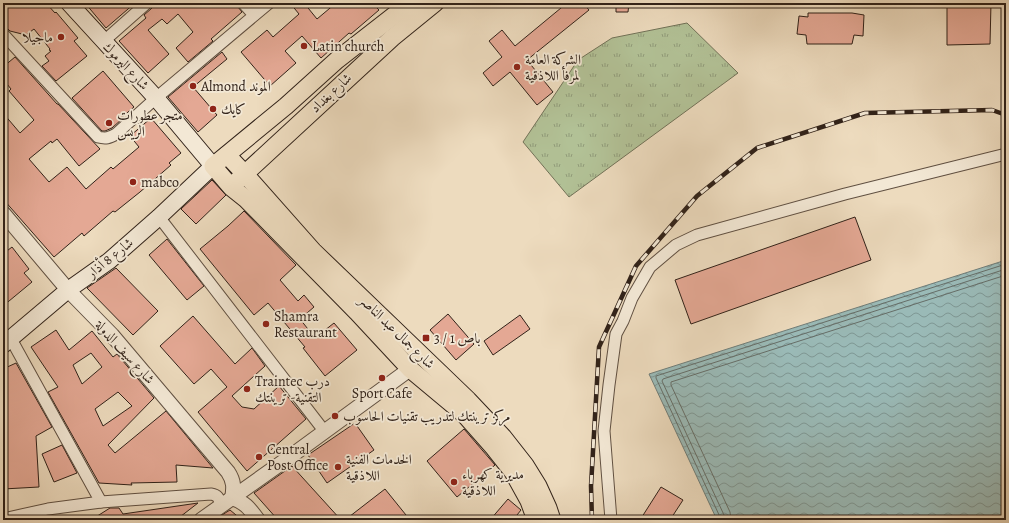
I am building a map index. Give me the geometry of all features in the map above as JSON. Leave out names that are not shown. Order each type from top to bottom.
[{"type":"main road","name":"شارع اليرموك","points":[[69,3],[156,98],[213,166]]},
{"type":"main road","name":"شارع بغداد","points":[[231,186],[392,38],[435,3]]},
{"type":"main road","name":"شارع بغداد","points":[[213,166],[286,106],[338,60],[407,4]]},
{"type":"main road","name":"شارع جمال عبد الناصر","points":[[227,155],[313,251],[468,400],[503,437],[525,465],[535,481],[552,520]]},
{"type":"main road","name":"شارع جمال عبد الناصر","points":[[213,166],[231,186],[246,199],[357,312],[410,369],[464,414],[513,472],[529,501],[536,520]]},
{"type":"main road","name":"شارع 8 أذار","points":[[7,342],[68,290],[109,261],[159,217],[213,166]]},
{"type":"street","points":[[104,41],[146,3]]},
{"type":"street","points":[[243,3],[254,15]]},
{"type":"street","points":[[3,34],[98,137],[105,139],[116,134],[156,98],[269,3]]},
{"type":"street","points":[[611,520],[604,431],[616,334],[632,298],[650,267],[676,245],[697,235],[845,194],[1006,154]]},
{"type":"street","name":"شارع سيف الدولة","points":[[3,213],[68,290],[112,335],[228,472],[234,484],[232,498]]},
{"type":"street","points":[[159,217],[325,432]]},
{"type":"street","points":[[7,342],[101,502]]},
{"type":"street","points":[[201,520],[325,432],[410,369]]},
{"type":"street","points":[[3,520],[48,509],[101,502],[211,494],[218,498],[220,506]]},
{"type":"street","points":[[232,498],[241,501],[246,505],[258,520]]},
{"type":"green space","points":[[687,23],[738,73],[569,197],[523,142],[578,60],[612,38]]},
{"type":"water","points":[[1006,260],[1006,520],[717,520],[649,374]]},
{"type":"building","points":[[3,3],[46,3],[55,13],[56,12],[78,38],[74,41],[87,56],[56,81],[42,66],[49,61],[45,56],[51,51],[34,29],[26,35],[10,31],[3,27]]},
{"type":"building","points":[[85,3],[135,3],[106,28]]},
{"type":"building","points":[[156,3],[236,3],[242,12],[211,39],[213,41],[188,62],[176,48],[193,32],[178,14],[167,24],[162,19],[148,30],[169,54],[148,73],[119,41],[146,18],[144,15]]},
{"type":"building","points":[[290,3],[304,3],[317,19],[336,3],[372,3],[379,10],[351,34],[349,33],[321,58],[302,36],[285,51],[296,63],[270,86],[241,52],[267,30],[273,37],[299,14]]},
{"type":"building","points":[[567,3],[583,3],[589,10],[527,60],[553,92],[537,105],[510,72],[493,86],[483,73],[502,57],[489,41],[502,30],[515,46]]},
{"type":"building","points":[[616,3],[629,3],[628,12],[616,12]]},
{"type":"building","points":[[947,3],[991,3],[990,44],[947,45]]},
{"type":"building","points":[[808,13],[852,13],[864,15],[863,36],[854,35],[852,44],[807,44],[806,35],[797,34],[799,16],[808,17]]},
{"type":"building","points":[[222,52],[227,59],[193,87],[217,115],[198,132],[168,97]]},
{"type":"building","points":[[15,57],[100,149],[79,166],[57,139],[52,143],[51,141],[29,159],[49,182],[67,167],[86,189],[111,167],[113,169],[139,147],[130,136],[151,118],[181,153],[169,163],[171,165],[140,192],[115,212],[113,211],[84,236],[82,233],[54,257],[3,199],[3,113],[20,133],[34,120],[9,91],[11,89],[3,79],[3,67]]},
{"type":"building","points":[[103,71],[134,107],[112,128],[105,131],[102,131],[72,98]]},
{"type":"building","points":[[212,180],[226,195],[196,224],[181,209]]},
{"type":"building","points":[[244,211],[296,265],[280,280],[298,301],[304,295],[314,307],[300,319],[315,338],[334,323],[357,350],[325,376],[303,348],[305,347],[268,303],[254,315],[200,249]]},
{"type":"building","points":[[855,217],[871,260],[691,324],[675,280]]},
{"type":"building","points":[[167,239],[204,286],[187,300],[149,255]]},
{"type":"building","points":[[12,247],[29,269],[24,273],[32,282],[3,306],[3,254]]},
{"type":"building","points":[[116,268],[158,311],[133,335],[87,288]]},
{"type":"building","points":[[448,314],[474,344],[456,360],[430,330]]},
{"type":"building","points":[[520,315],[530,329],[493,355],[484,341]]},
{"type":"building","points":[[193,316],[235,364],[252,348],[265,366],[232,396],[242,407],[254,409],[279,386],[306,419],[247,471],[198,412],[227,387],[211,369],[194,384],[160,346]]},
{"type":"building","points":[[56,330],[69,350],[92,331],[113,357],[117,354],[154,398],[108,445],[115,453],[166,411],[213,468],[176,465],[177,482],[131,483],[132,485],[99,483],[48,392],[58,387],[31,347]],"holes":[[[91,353],[102,367],[82,384],[73,365]],[[118,392],[132,406],[103,426],[95,409]]]},
{"type":"building","points":[[16,363],[52,427],[36,436],[39,487],[3,489],[3,369]]},
{"type":"building","points":[[355,423],[374,450],[327,483],[308,455]]},
{"type":"building","points":[[464,429],[495,465],[457,497],[427,461]]},
{"type":"building","points":[[62,445],[77,473],[54,482],[42,454]]},
{"type":"building","points":[[292,466],[341,520],[278,520],[254,493]]},
{"type":"building","points":[[661,487],[683,500],[670,520],[640,520]]},
{"type":"building","points":[[385,489],[406,515],[399,520],[345,520]]},
{"type":"building","points":[[508,499],[521,510],[513,520],[490,520]]},
{"type":"building","points":[[198,503],[176,520],[91,520],[110,508],[119,508],[123,514]]},
{"type":"building","points":[[230,510],[242,520],[219,520],[222,515]]},
{"type":"railway","points":[[592,520],[591,486],[599,347],[636,266],[697,196],[757,148],[865,113],[992,110],[1006,115]]},
{"type":"place","name":"ماجيلا","points":[[61,37]]},
{"type":"place","name":"Latin church","points":[[304,46]]},
{"type":"place","name":"الشركة العامة لمرفأ اللاذقية","points":[[517,67]]},
{"type":"place","name":"Almond الموند","points":[[193,86]]},
{"type":"place","name":"كايك","points":[[213,109]]},
{"type":"place","name":"متجر عطورات الريس","points":[[109,123]]},
{"type":"place","name":"mabco","points":[[133,182]]},
{"type":"place","name":"Shamra Restaurant","points":[[266,324]]},
{"type":"place","name":"باص 1 / 3","points":[[426,338]]},
{"type":"place","name":"Sport Cafe","points":[[382,378]]},
{"type":"place","name":"Traintec درب التقنية- ترينتك","points":[[247,389]]},
{"type":"place","name":"مركز ترينتك لتدريب تقنيات الحاسوب","points":[[335,416]]},
{"type":"place","name":"Central Post Office","points":[[259,457]]},
{"type":"place","name":"الخدمات الفنية اللاذقية","points":[[338,467]]},
{"type":"place","name":"مديرية كهرباء اللاذقية","points":[[454,482]]}]
